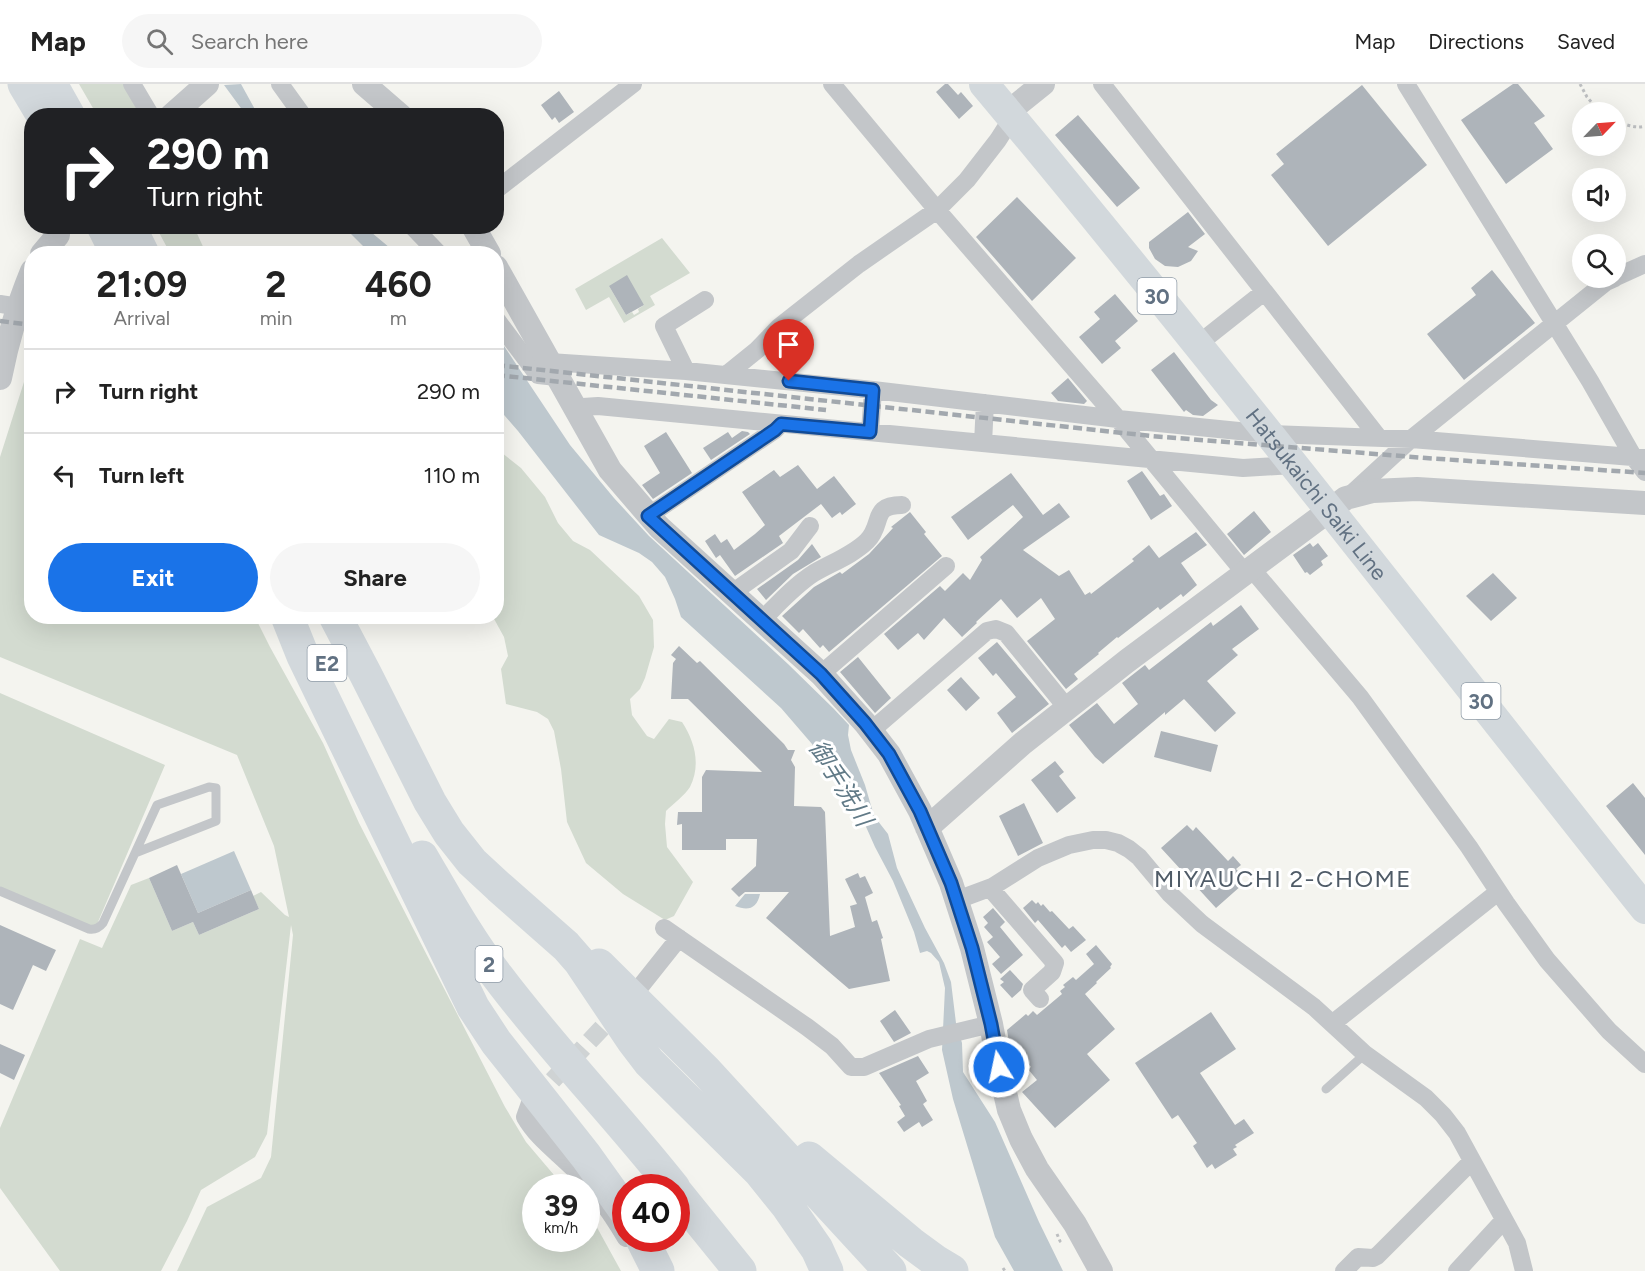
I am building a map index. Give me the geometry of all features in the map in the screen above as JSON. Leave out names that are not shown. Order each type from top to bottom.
[{"type":"highway","points":[[24,84],[38,108]]},
{"type":"highway","points":[[51,84],[64,108]]},
{"type":"highway","points":[[290,624],[303,656],[463,989],[484,1025],[612,1192]]},
{"type":"highway","name":"E2","points":[[309,624],[364,704]]},
{"type":"highway","name":"E2","points":[[337,624],[364,704]]},
{"type":"highway","points":[[364,704],[449,833],[472,862],[566,945],[649,1062],[759,1171],[774,1189],[817,1249],[827,1271]]},
{"type":"highway","name":"2","points":[[364,704],[400,818],[452,908],[497,977],[662,1174]]},
{"type":"highway","points":[[400,818],[410,878]]},
{"type":"highway","points":[[551,931],[587,955],[697,1062],[890,1271]]},
{"type":"highway","points":[[738,1104],[773,1128],[911,1243],[952,1271]]},
{"type":"highway","name":"2","points":[[690,1209],[740,1271]]},
{"type":"highway","points":[[690,1211],[730,1271]]},
{"type":"highway","points":[[648,1252],[658,1271]]},
{"type":"main road","name":"Hatsukaichi Saiki Line","points":[[984,84],[1293,465],[1337,504],[1641,895]]},
{"type":"street","points":[[132,84],[147,108]]},
{"type":"street","points":[[180,108],[207,84]]},
{"type":"street","points":[[280,84],[297,108]]},
{"type":"street","points":[[364,84],[392,108]]},
{"type":"street","points":[[504,184],[633,84]]},
{"type":"street","points":[[832,84],[937,210],[1118,419],[1240,567],[1256,574],[1360,697],[1469,847],[1547,960],[1609,1030],[1645,1064]]},
{"type":"street","points":[[726,375],[757,350],[779,327],[859,264],[937,210],[967,180],[998,140],[1010,115],[1043,84]]},
{"type":"street","points":[[1102,84],[1379,438]]},
{"type":"street","points":[[1406,84],[1641,463]]},
{"type":"street","points":[[420,234],[431,246]]},
{"type":"street","points":[[49,246],[58,235]]},
{"type":"street","points":[[1626,272],[1645,264]]},
{"type":"street","points":[[504,281],[607,466],[648,516],[821,674],[872,730],[889,754],[927,828],[957,900],[972,948],[986,1025],[1009,1110],[1037,1169],[1075,1224],[1101,1271]]},
{"type":"street","points":[[0,378],[10,305],[24,283]]},
{"type":"street","points":[[927,828],[1023,743],[1126,661],[1337,504],[1411,439],[1599,288]]},
{"type":"street","points":[[1197,345],[1264,292]]},
{"type":"street","points":[[686,371],[664,326],[705,300]]},
{"type":"street","points":[[504,330],[538,375],[553,370],[686,371],[1269,434],[1411,439],[1641,463]]},
{"type":"street","points":[[870,432],[873,390]]},
{"type":"street","points":[[983,443],[985,403]]},
{"type":"street","points":[[576,410],[598,406],[1243,468],[1293,465]]},
{"type":"street","points":[[648,516],[781,424]]},
{"type":"street","points":[[1337,504],[1373,490],[1417,489],[1645,503]]},
{"type":"street","points":[[762,620],[812,574],[864,544],[873,534],[884,508],[892,505],[902,506]]},
{"type":"street","points":[[732,593],[791,551],[801,541],[810,526]]},
{"type":"street","points":[[821,674],[945,566]]},
{"type":"street","points":[[872,730],[987,631],[996,629],[1006,633],[1067,708]]},
{"type":"street","points":[[957,900],[990,888],[1038,858],[1069,844],[1100,840],[1118,843],[1134,853],[1170,894],[1202,924],[1305,1000],[1365,1054],[1432,1104],[1448,1120],[1517,1243],[1524,1271]]},
{"type":"street","points":[[990,888],[1055,963],[1052,972],[1032,990],[1040,999]]},
{"type":"street","points":[[1333,1023],[1498,892]]},
{"type":"street","points":[[636,992],[671,933],[807,1027],[832,1046],[851,1066],[864,1067],[929,1038],[986,1025]]},
{"type":"street","points":[[530,1103],[525,1118],[532,1130],[575,1170],[612,1214]]},
{"type":"street","points":[[1344,1271],[1358,1257],[1377,1256],[1472,1161]]},
{"type":"street","points":[[1457,1271],[1504,1220]]},
{"type":"street","points":[[633,1252],[644,1271]]},
{"type":"lane","points":[[0,891],[94,930],[103,923],[135,853],[157,805],[209,787],[216,789],[216,821],[135,853]]},
{"type":"lane","points":[[1326,1089],[1365,1054]]},
{"type":"path","points":[[1580,84],[1591,102]]},
{"type":"path","points":[[1626,125],[1641,128],[1645,126]]},
{"type":"shaded area","points":[[79,84],[123,84],[137,108],[93,108]]},
{"type":"shaded area","points":[[160,234],[197,234],[203,246],[166,246]]},
{"type":"shaded area","points":[[662,238],[690,273],[650,296],[655,305],[624,323],[609,297],[586,310],[575,289]],"holes":[[[609,286],[644,305],[634,315],[632,312],[626,315]]]},
{"type":"shaded area","points":[[24,382],[24,624],[258,624],[323,743],[359,823],[505,1107],[526,1142],[553,1174],[522,1174],[522,1252],[600,1252],[600,1233],[621,1271],[177,1271],[207,1207],[261,1178],[271,1157],[293,935],[291,925],[267,1134],[255,1157],[201,1190],[161,1271],[60,1271],[0,1188],[0,1128],[80,939],[102,948],[131,885],[149,878],[172,931],[193,922],[199,935],[259,909],[253,896],[261,892],[289,917],[274,846],[237,755],[0,657],[0,457]]},
{"type":"shaded area","points":[[504,455],[521,468],[545,497],[558,523],[573,541],[590,550],[639,596],[653,620],[654,647],[640,689],[630,699],[632,715],[647,736],[654,739],[669,719],[682,722],[693,746],[696,762],[690,787],[666,811],[667,847],[693,882],[674,916],[665,920],[623,894],[586,863],[567,822],[554,731],[548,719],[537,712],[506,704],[501,669],[508,656],[504,637],[497,624],[504,624]]},
{"type":"shaded area","points":[[0,693],[165,765],[95,929],[0,888]]},
{"type":"water","points":[[241,84],[254,108],[241,108],[224,85]]},
{"type":"water","points":[[351,234],[373,234],[388,246],[363,246]]},
{"type":"water","name":"御手洗川","points":[[504,346],[570,445],[614,498],[649,536],[788,664],[849,725],[851,750],[874,816],[888,834],[897,868],[944,963],[951,982],[956,1023],[962,1043],[963,1072],[995,1122],[1063,1271],[1014,1271],[995,1237],[953,1099],[942,1050],[945,988],[939,962],[927,951],[920,953],[893,881],[863,820],[812,744],[781,708],[681,617],[665,577],[652,562],[639,553],[599,535],[504,415]]},
{"type":"water","points":[[234,851],[251,890],[198,913],[181,874]]},
{"type":"water","points":[[745,894],[760,894],[757,903],[751,908],[735,906]]},
{"type":"building","points":[[948,84],[958,95],[961,92],[973,106],[959,119],[936,92]]},
{"type":"building","points":[[1513,84],[1518,84],[1545,116],[1534,123],[1553,149],[1506,184],[1461,120]]},
{"type":"building","points":[[1362,85],[1427,165],[1328,246],[1271,175],[1284,164],[1276,154]]},
{"type":"building","points":[[559,91],[574,112],[559,123],[555,117],[552,120],[541,105]]},
{"type":"building","points":[[1078,115],[1140,188],[1117,207],[1055,135]]},
{"type":"building","points":[[1017,197],[1076,258],[1032,301],[976,237]]},
{"type":"building","points":[[1188,212],[1205,234],[1188,247],[1198,251],[1191,261],[1178,267],[1165,266],[1155,259],[1149,248],[1149,242]]},
{"type":"building","points":[[1492,270],[1535,323],[1464,380],[1427,334],[1476,295],[1471,288]]},
{"type":"building","points":[[627,275],[644,305],[626,315],[609,286]]},
{"type":"building","points":[[1115,294],[1138,321],[1115,341],[1121,348],[1102,364],[1079,337],[1100,319],[1094,312]]},
{"type":"building","points":[[1174,352],[1211,400],[1218,405],[1203,416],[1193,415],[1186,410],[1184,412],[1151,370]]},
{"type":"building","points":[[1068,378],[1087,401],[1084,404],[1058,401],[1051,393]]},
{"type":"building","points":[[742,431],[750,434],[711,460],[703,448],[728,432],[732,438]]},
{"type":"building","points":[[666,432],[692,473],[653,499],[642,485],[660,473],[644,446]]},
{"type":"building","points":[[798,465],[817,489],[834,476],[856,504],[842,515],[840,512],[832,518],[821,504],[779,536],[783,543],[735,576],[720,555],[716,558],[705,541],[715,534],[721,543],[727,539],[734,550],[755,534],[765,525],[742,492],[774,470],[780,477]]},
{"type":"building","points":[[1142,471],[1160,496],[1164,494],[1172,506],[1151,520],[1127,481]]},
{"type":"building","points":[[1011,473],[1043,515],[1059,503],[1070,517],[1023,550],[1059,576],[1069,570],[1085,595],[1090,592],[1091,594],[1134,561],[1132,559],[1149,545],[1159,558],[1196,532],[1207,545],[1181,563],[1197,585],[1183,597],[1181,594],[1160,610],[1158,607],[1117,637],[1074,674],[1078,679],[1066,689],[1027,641],[1055,619],[1041,598],[1017,618],[1001,599],[962,637],[944,618],[924,640],[918,633],[898,650],[884,634],[940,586],[945,591],[963,573],[970,580],[982,560],[980,557],[1023,517],[1013,505],[968,540],[951,517]]},
{"type":"building","points":[[1254,511],[1271,532],[1244,555],[1227,534]]},
{"type":"building","points":[[910,512],[942,556],[829,652],[823,645],[820,648],[803,629],[799,633],[782,616],[814,587],[840,572],[842,574],[869,554],[893,528],[891,527]]},
{"type":"building","points":[[1310,543],[1313,547],[1318,543],[1328,556],[1321,561],[1323,565],[1310,575],[1305,573],[1293,555]]},
{"type":"building","points":[[812,544],[821,557],[793,574],[766,600],[757,589],[798,560]]},
{"type":"building","points":[[1493,573],[1517,598],[1491,621],[1466,596]]},
{"type":"building","points":[[1241,605],[1259,629],[1232,649],[1238,655],[1207,681],[1236,713],[1215,732],[1184,699],[1103,764],[1095,757],[1069,725],[1097,703],[1114,724],[1138,704],[1122,683],[1145,665],[1149,670],[1211,622],[1213,626]]},
{"type":"building","points":[[997,642],[1049,704],[1012,733],[997,713],[1016,697],[996,673],[993,676],[978,658]]},
{"type":"building","points":[[679,646],[697,663],[700,661],[788,750],[795,750],[791,760],[795,767],[794,806],[821,807],[825,812],[830,936],[855,927],[850,906],[857,904],[845,879],[858,873],[860,878],[865,876],[873,893],[865,897],[872,922],[877,920],[883,938],[881,939],[890,981],[849,989],[766,918],[789,892],[745,892],[739,897],[731,889],[756,866],[757,839],[726,839],[726,850],[682,850],[682,824],[677,825],[678,812],[702,812],[702,777],[706,770],[762,772],[688,699],[671,699],[673,663],[676,659],[671,655]]},
{"type":"building","points":[[858,657],[891,698],[875,713],[840,672]]},
{"type":"building","points":[[961,677],[980,698],[966,711],[947,690]]},
{"type":"building","points":[[1161,731],[1218,745],[1211,772],[1154,757]]},
{"type":"building","points":[[1055,761],[1064,772],[1059,776],[1076,798],[1057,813],[1031,780]]},
{"type":"building","points":[[1633,783],[1645,798],[1645,855],[1606,806]]},
{"type":"building","points":[[1024,803],[1043,843],[1018,856],[999,816]]},
{"type":"building","points":[[1187,825],[1193,831],[1196,827],[1228,861],[1233,856],[1241,865],[1236,869],[1242,875],[1237,880],[1242,885],[1216,908],[1161,848]]},
{"type":"building","points":[[177,865],[198,913],[251,890],[259,909],[199,935],[193,922],[172,931],[149,878]]},
{"type":"building","points":[[1032,900],[1041,906],[1043,904],[1050,912],[1052,911],[1069,929],[1073,926],[1086,940],[1071,952],[1065,945],[1062,948],[1038,920],[1035,923],[1023,908]]},
{"type":"building","points":[[993,908],[1005,922],[1000,927],[1023,955],[1001,974],[992,964],[1000,957],[987,942],[993,937],[984,927],[988,923],[983,917]]},
{"type":"building","points":[[0,925],[56,950],[46,971],[33,965],[13,1010],[0,1004]]},
{"type":"building","points":[[1096,945],[1112,964],[1111,968],[1085,994],[1115,1029],[1087,1054],[1110,1080],[1055,1128],[1022,1092],[1037,1080],[1028,1069],[1031,1067],[1009,1042],[1007,1030],[1026,1014],[1028,1016],[1033,1011],[1037,1015],[1062,994],[1060,991],[1065,987],[1063,985],[1073,977],[1076,980],[1094,964],[1086,954]]},
{"type":"building","points":[[1010,970],[1023,984],[1021,990],[1012,998],[1000,985],[1004,982],[1000,979]]},
{"type":"building","points":[[895,1010],[911,1033],[894,1042],[880,1021]]},
{"type":"building","points":[[1211,1012],[1236,1049],[1200,1073],[1235,1125],[1244,1119],[1254,1133],[1235,1145],[1237,1147],[1233,1149],[1237,1155],[1215,1169],[1212,1164],[1207,1168],[1193,1146],[1197,1143],[1178,1115],[1172,1119],[1135,1063]]},
{"type":"building","points":[[0,1044],[25,1055],[14,1080],[0,1073]]},
{"type":"building","points":[[918,1056],[929,1073],[916,1081],[927,1101],[923,1104],[933,1120],[922,1127],[919,1122],[904,1132],[897,1122],[905,1116],[899,1106],[901,1105],[879,1073]]},
{"type":"tunnel","points":[[534,1100],[620,1009]]},
{"type":"railway","points":[[0,321],[24,324]]},
{"type":"railway","points":[[504,366],[1151,436],[1645,473]]},
{"type":"railway","points":[[504,376],[826,410]]},
{"type":"district","name":"MIYAUCHI 2-CHOME","points":[[1283,878]]},
{"type":"route","points":[[789,381],[873,390],[870,432],[781,424],[648,516],[821,674],[878,738],[889,754],[920,811],[951,883],[972,948],[999,1067]]}]
